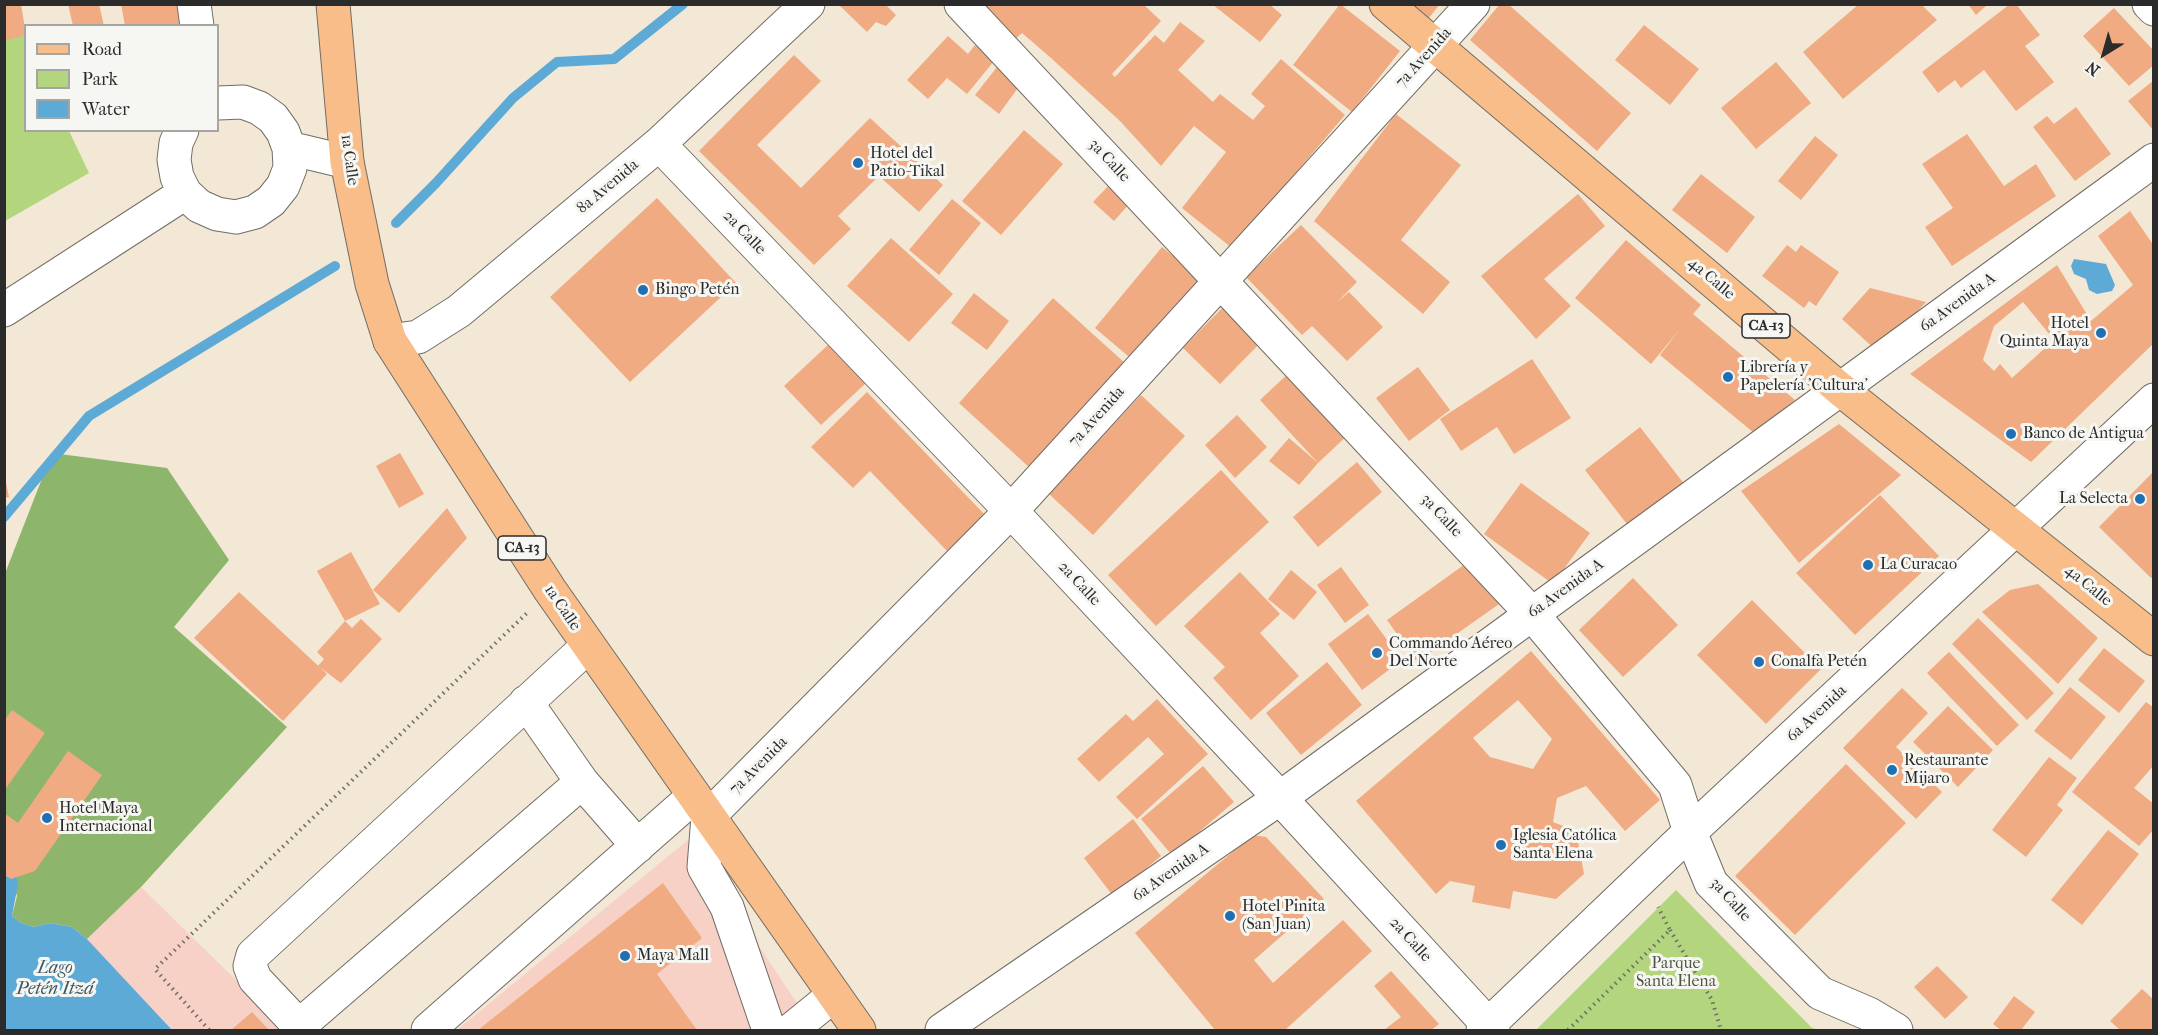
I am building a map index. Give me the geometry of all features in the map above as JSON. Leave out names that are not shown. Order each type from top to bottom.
[{"type":"main road","name":"1a Calle","points":[[333,4],[347,162],[372,284],[390,341],[550,591],[859,1030]]},
{"type":"main road","name":"4a Calle","points":[[1386,4],[1840,389],[2154,639]]},
{"type":"street","points":[[194,4],[197,24]]},
{"type":"street","name":"8a Avenida","points":[[390,341],[418,337],[459,311],[659,144],[808,4]]},
{"type":"street","name":"3a Calle","points":[[961,4],[1222,280],[1532,614],[1675,785],[1690,832],[1711,883],[1820,993],[1869,1014],[1896,1030]]},
{"type":"street","name":"7a Avenida","points":[[428,1030],[638,846],[700,807],[1011,511],[1473,4]]},
{"type":"street","points":[[2149,4],[2154,9]]},
{"type":"street","points":[[181,132],[176,143],[174,160],[177,177],[185,192],[199,206],[217,214],[236,217],[255,212],[271,201],[284,186],[290,168],[290,148],[283,132],[273,118],[259,108],[243,102],[219,103]]},
{"type":"street","name":"2a Calle","points":[[659,144],[1011,511],[1280,798],[1488,1029]]},
{"type":"street","points":[[290,148],[347,162]]},
{"type":"street","name":"6a Avenida A","points":[[942,1030],[1280,798],[2154,160]]},
{"type":"street","points":[[4,310],[185,192]]},
{"type":"street","name":"6a Avenida","points":[[1488,1029],[1690,832],[2154,400]]},
{"type":"street","points":[[582,782],[301,1028],[255,979],[250,966],[253,955],[588,646]]},
{"type":"street","points":[[526,702],[582,782],[638,846]]},
{"type":"street","points":[[700,807],[704,867],[727,907],[769,1030]]},
{"type":"street","points":[[791,1030],[834,995]]},
{"type":"path","points":[[209,1030],[155,969],[550,591]]},
{"type":"path","points":[[1640,880],[1712,1000],[1721,1030]]},
{"type":"path","points":[[1568,1030],[1670,930]]},
{"type":"shaded area","points":[[688,840],[815,1030],[457,1030]]},
{"type":"shaded area","points":[[141,887],[287,1030],[172,1030],[87,939]]},
{"type":"green space","points":[[10,4],[24,36],[24,132],[69,132],[89,173],[5,221],[4,5]]},
{"type":"green space","points":[[52,453],[167,468],[229,560],[174,627],[287,727],[141,887],[87,939],[72,927],[50,923],[34,927],[21,923],[12,916],[17,896],[4,857],[4,576]]},
{"type":"green space","name":"Parque Santa Elena","points":[[1676,890],[1812,1028],[1820,1030],[1536,1030]]},
{"type":"water","points":[[2074,259],[2106,264],[2115,285],[2112,291],[2097,294],[2089,290],[2086,279],[2074,274],[2071,266]]},
{"type":"water","name":"Lago Petén Itzá","points":[[4,857],[15,872],[18,884],[12,916],[21,923],[34,927],[50,923],[72,927],[87,939],[172,1030],[5,1030]]},
{"type":"building","points":[[4,4],[21,4],[24,36],[4,41]]},
{"type":"building","points":[[68,4],[99,4],[104,24],[73,24]]},
{"type":"building","points":[[121,4],[178,4],[183,24],[125,24]]},
{"type":"building","points":[[838,4],[885,4],[896,15],[886,26],[876,22],[867,32]]},
{"type":"building","points":[[976,4],[1143,4],[1161,21],[1112,74],[1115,77],[1155,35],[1164,43],[1180,22],[1205,41],[1178,70],[1213,102],[1220,94],[1253,120],[1265,106],[1251,94],[1281,59],[1345,115],[1232,248],[1182,208],[1226,152],[1194,126],[1161,166],[1120,121],[1051,58],[1022,33],[1013,41]]},
{"type":"building","points":[[1212,4],[1269,4],[1282,15],[1260,42]]},
{"type":"building","points":[[1340,4],[1400,51],[1352,112],[1293,65]]},
{"type":"building","points":[[1412,4],[1440,4],[1428,19]]},
{"type":"building","points":[[1500,4],[1508,4],[1631,113],[1597,151],[1470,40]]},
{"type":"building","points":[[1859,4],[1921,4],[1937,20],[1843,99],[1803,52]]},
{"type":"building","points":[[1968,4],[1988,4],[1976,15]]},
{"type":"building","points":[[2010,4],[2016,4],[2040,35],[2025,46],[2054,82],[2016,111],[1984,70],[1961,88],[1955,80],[1938,93],[1922,72]]},
{"type":"building","points":[[2114,8],[2154,51],[2154,65],[2129,86],[2083,36]]},
{"type":"building","points":[[1644,25],[1699,69],[1670,105],[1615,60]]},
{"type":"building","points":[[948,36],[968,54],[975,45],[994,61],[967,94],[947,78],[928,99],[907,80]]},
{"type":"building","name":"Hotel del Patio-Tikal","points":[[794,55],[821,81],[757,145],[801,188],[870,118],[943,185],[919,212],[879,176],[838,216],[851,229],[814,265],[699,151]]},
{"type":"building","points":[[1776,62],[1811,103],[1756,149],[1721,108]]},
{"type":"building","points":[[997,67],[1020,85],[999,114],[975,95]]},
{"type":"building","points":[[2154,80],[2154,131],[2128,101]]},
{"type":"building","points":[[2076,107],[2111,154],[2075,181],[2033,127],[2047,116],[2054,124]]},
{"type":"building","points":[[1396,114],[1461,165],[1401,240],[1450,282],[1423,314],[1314,221]]},
{"type":"building","points":[[1024,130],[1063,164],[1001,235],[962,201]]},
{"type":"building","points":[[1967,134],[2004,186],[2036,164],[2056,196],[1952,266],[1925,227],[1953,208],[1922,164]]},
{"type":"building","points":[[1815,136],[1838,155],[1801,200],[1778,181]]},
{"type":"building","points":[[1701,174],[1755,217],[1727,253],[1672,210]]},
{"type":"building","points":[[1111,183],[1131,202],[1114,221],[1093,202]]},
{"type":"building","points":[[1578,194],[1605,226],[1544,279],[1571,306],[1536,339],[1481,276]]},
{"type":"building","name":"Bingo Petén","points":[[657,198],[736,283],[630,382],[550,297]]},
{"type":"building","points":[[952,199],[981,223],[939,275],[909,250]]},
{"type":"building","name":"Hotel Quinta Maya","points":[[2130,211],[2154,246],[2154,343],[2031,462],[1910,374],[2057,265],[2091,321],[2133,285],[2098,236]],"holes":[[[2023,302],[2054,340],[2012,378],[2000,364],[1994,371],[1983,360],[1994,326]]]},
{"type":"building","points":[[1301,225],[1357,282],[1337,302],[1349,292],[1383,327],[1347,361],[1312,326],[1302,335],[1246,277]]},
{"type":"building","points":[[891,238],[953,294],[909,342],[847,286]]},
{"type":"building","points":[[1626,240],[1701,305],[1693,314],[1795,400],[1754,433],[1660,355],[1680,329],[1651,364],[1575,298]]},
{"type":"building","points":[[1787,245],[1796,252],[1801,245],[1839,272],[1816,306],[1809,301],[1804,308],[1762,276]]},
{"type":"building","points":[[1162,247],[1203,280],[1135,362],[1095,328]]},
{"type":"building","points":[[1870,288],[1926,302],[1879,353],[1842,319]]},
{"type":"building","points":[[974,293],[1009,321],[987,350],[951,323]]},
{"type":"building","points":[[1053,298],[1126,364],[1031,469],[959,403]]},
{"type":"building","points":[[1226,304],[1263,340],[1220,384],[1183,348]]},
{"type":"building","points":[[829,344],[866,383],[821,425],[784,386]]},
{"type":"building","points":[[1532,359],[1571,418],[1514,454],[1497,427],[1461,451],[1440,419]]},
{"type":"building","points":[[1418,367],[1450,410],[1409,441],[1376,398]]},
{"type":"building","points":[[1292,370],[1351,432],[1318,463],[1260,400]]},
{"type":"building","points":[[867,392],[985,515],[947,551],[870,471],[853,488],[811,447]]},
{"type":"building","points":[[1141,395],[1185,436],[1093,535],[1049,494]]},
{"type":"building","points":[[1237,415],[1267,447],[1235,478],[1205,445]]},
{"type":"building","points":[[1839,424],[1901,475],[1799,563],[1741,491]]},
{"type":"building","points":[[1640,427],[1685,485],[1630,528],[1585,470]]},
{"type":"building","points":[[1289,438],[1318,463],[1299,485],[1269,461]]},
{"type":"building","points":[[400,453],[424,494],[399,508],[376,466]]},
{"type":"building","points":[[1357,462],[1382,492],[1318,547],[1293,517]]},
{"type":"building","points":[[1221,470],[1269,522],[1156,626],[1108,575]]},
{"type":"building","name":"La Selecta","points":[[2154,471],[2154,576],[2151,578],[2099,527]]},
{"type":"building","points":[[4,473],[9,497],[4,498]]},
{"type":"building","points":[[1521,483],[1590,533],[1553,584],[1484,534]]},
{"type":"building","name":"La Curacao","points":[[1880,495],[1939,556],[1855,635],[1796,573]]},
{"type":"building","points":[[447,508],[467,538],[399,613],[373,590]]},
{"type":"building","points":[[351,552],[380,604],[345,621],[317,571]]},
{"type":"building","points":[[1468,562],[1499,604],[1417,662],[1387,620]]},
{"type":"building","points":[[1341,567],[1369,605],[1345,623],[1317,585]]},
{"type":"building","points":[[1291,570],[1317,592],[1294,620],[1268,599]]},
{"type":"building","points":[[1240,572],[1280,614],[1260,633],[1299,676],[1251,720],[1213,678],[1225,667],[1184,626]]},
{"type":"building","points":[[1633,578],[1678,625],[1623,677],[1579,630]]},
{"type":"building","points":[[2038,584],[2098,638],[2058,684],[1982,612],[2010,590]]},
{"type":"building","points":[[239,592],[327,674],[283,721],[194,638]]},
{"type":"building","name":"Conalfa Petén","points":[[1752,600],[1821,669],[1766,724],[1697,655]]},
{"type":"building","points":[[1368,614],[1402,660],[1362,690],[1328,644]]},
{"type":"building","points":[[1978,618],[2054,693],[2027,720],[1952,644]]},
{"type":"building","points":[[361,619],[382,639],[341,683],[318,666],[324,659],[317,652],[345,621],[352,628]]},
{"type":"building","points":[[2104,648],[2145,681],[2119,713],[2078,680]]},
{"type":"building","points":[[1531,651],[1660,800],[1625,831],[1586,786],[1557,798],[1553,822],[1576,831],[1584,874],[1556,899],[1513,891],[1510,909],[1472,902],[1475,886],[1450,881],[1436,894],[1356,801]],"holes":[[[1518,700],[1552,739],[1533,769],[1490,757],[1473,738]]]},
{"type":"building","points":[[1949,652],[2019,725],[1997,746],[1927,673]]},
{"type":"building","points":[[1327,662],[1362,705],[1301,755],[1266,713]]},
{"type":"building","points":[[2070,687],[2106,717],[2071,760],[2034,731]]},
{"type":"building","name":"Restaurante Mijaro","points":[[1902,688],[1928,713],[1896,747],[1942,792],[1916,819],[1843,748]]},
{"type":"building","points":[[1157,699],[1208,754],[1137,819],[1116,797],[1164,754],[1148,737],[1099,782],[1077,759],[1126,714],[1133,721]]},
{"type":"building","points":[[2146,702],[2154,708],[2154,765],[2134,788],[2154,804],[2154,829],[2139,846],[2072,792]]},
{"type":"building","points":[[1948,706],[1993,750],[1958,787],[1913,742]]},
{"type":"building","name":"Hotel Maya Internacional","points":[[12,710],[45,733],[4,791],[4,721]]},
{"type":"building","name":"Hotel Maya Internacional","points":[[68,751],[102,775],[35,871],[11,879],[4,875],[4,813],[18,823]]},
{"type":"building","points":[[2049,757],[2077,778],[2057,805],[2063,810],[2026,857],[1992,830]]},
{"type":"building","points":[[1846,764],[1906,823],[1795,935],[1735,876]]},
{"type":"building","points":[[1203,766],[1234,802],[1172,855],[1141,819]]},
{"type":"building","points":[[1133,819],[1161,856],[1113,896],[1084,858]]},
{"type":"building","points":[[2108,830],[2139,854],[2082,925],[2051,900]]},
{"type":"building","name":"Hotel Pinita (San Juan)","points":[[1253,835],[1266,837],[1324,899],[1254,960],[1273,983],[1343,920],[1372,951],[1285,1030],[1215,1030],[1135,933]]},
{"type":"building","name":"Maya Mall","points":[[663,883],[702,938],[657,974],[697,1030],[478,1030]]},
{"type":"building","points":[[1937,966],[1968,997],[1945,1019],[1914,987]]},
{"type":"building","points":[[1391,971],[1439,1024],[1431,1030],[1384,1030],[1401,1017],[1374,986]]},
{"type":"building","points":[[2142,989],[2154,1000],[2154,1030],[2120,1030],[2110,1021]]},
{"type":"building","points":[[2014,996],[2035,1012],[2021,1030],[2001,1030],[1993,1024]]},
{"type":"building","points":[[252,1012],[269,1030],[231,1030]]},
{"type":"waterway","points":[[396,223],[436,183],[513,98],[557,62],[614,59],[683,4]]},
{"type":"waterway","points":[[4,517],[89,416],[335,266]]},
{"type":"place","name":"Hotel del Patio-Tikal","points":[[858,163]]},
{"type":"place","name":"Bingo Petén","points":[[643,290]]},
{"type":"place","name":"Hotel Quinta Maya","points":[[2101,333]]},
{"type":"place","name":"Librería y Papelería 'Cultura'","points":[[1728,377]]},
{"type":"place","name":"Banco de Antigua","points":[[2011,434]]},
{"type":"place","name":"La Selecta","points":[[2140,499]]},
{"type":"place","name":"La Curacao","points":[[1868,565]]},
{"type":"place","name":"Commando Aéreo Del Norte","points":[[1377,653]]},
{"type":"place","name":"Conalfa Petén","points":[[1759,662]]},
{"type":"place","name":"Restaurante Mijaro","points":[[1892,770]]},
{"type":"place","name":"Hotel Maya Internacional","points":[[47,818]]},
{"type":"place","name":"Iglesia Católica Santa Elena","points":[[1501,845]]},
{"type":"place","name":"Hotel Pinita (San Juan)","points":[[1230,916]]},
{"type":"place","name":"Maya Mall","points":[[625,956]]}]
